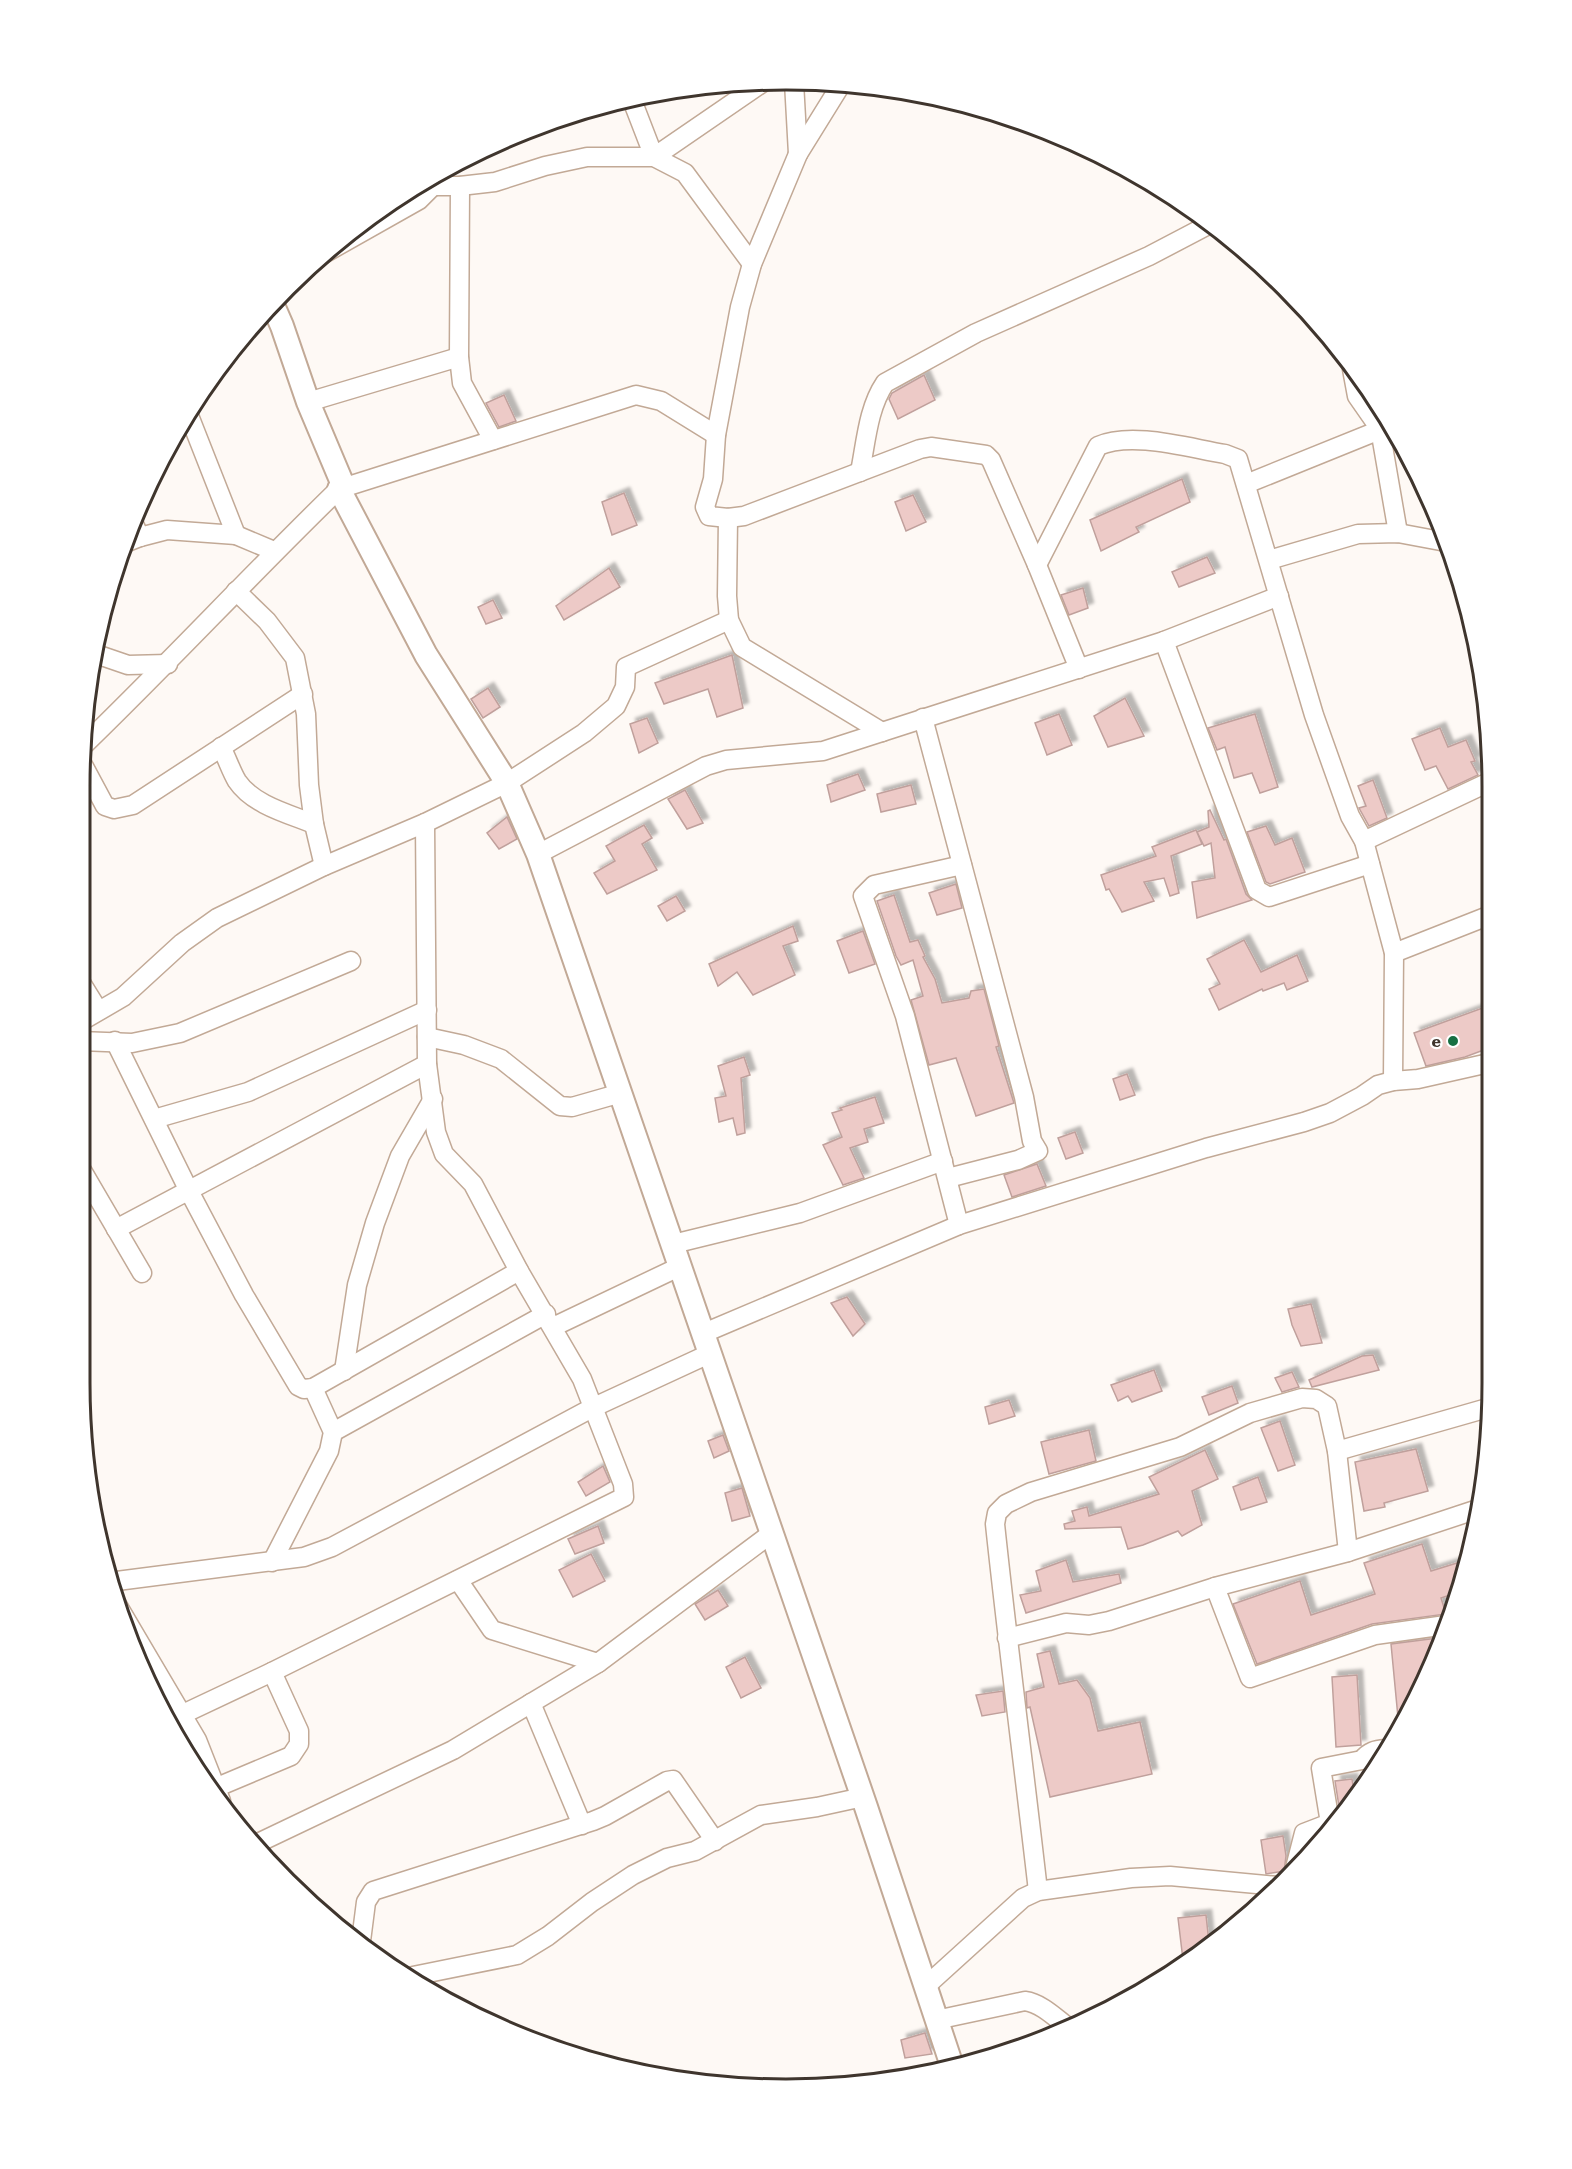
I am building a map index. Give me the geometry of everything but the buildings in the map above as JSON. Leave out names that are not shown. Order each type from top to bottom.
[{"type":"street","points":[[794,90],[798,154]]},
{"type":"street","points":[[654,157],[751,91]]},
{"type":"street","points":[[836,91],[798,154],[752,264],[740,307],[716,435],[713,479],[705,507],[710,516],[728,518],[744,516],[931,447],[986,455],[991,460],[1037,565],[1079,669]]},
{"type":"street","points":[[635,107],[654,157]]},
{"type":"street","points":[[433,186],[495,182],[545,166],[587,157],[654,157],[685,173],[752,264]]},
{"type":"street","points":[[373,226],[419,200],[433,186]]},
{"type":"street","points":[[460,186],[459,357],[462,383],[493,440]]},
{"type":"street","points":[[860,472],[872,411],[885,382],[976,333],[1149,256],[1202,228]]},
{"type":"street","points":[[276,313],[341,487],[426,655],[507,783],[538,854],[865,1802],[950,2059]]},
{"type":"street","points":[[308,402],[459,357]]},
{"type":"street","points":[[1355,385],[1357,396],[1375,415]]},
{"type":"street","points":[[91,738],[168,664],[274,551],[341,487],[636,394],[661,400],[716,435]]},
{"type":"street","points":[[192,423],[236,534]]},
{"type":"street","points":[[1246,484],[1383,428]]},
{"type":"street","points":[[1387,435],[1398,533]]},
{"type":"street","points":[[1037,565],[1098,446],[1110,441],[1134,439],[1234,455],[1238,459],[1314,716],[1350,816],[1364,841],[1394,953],[1393,1081]]},
{"type":"street","points":[[728,518],[729,620],[742,647],[882,732]]},
{"type":"street","points":[[136,539],[168,530],[236,534],[274,551]]},
{"type":"street","points":[[1269,560],[1358,534],[1398,533],[1437,540]]},
{"type":"street","points":[[236,591],[267,621],[295,658],[303,694],[309,746],[309,785],[314,824],[324,866]]},
{"type":"street","points":[[538,854],[706,766],[726,760],[823,751],[1164,641],[1279,596]]},
{"type":"street","points":[[90,1015],[123,997],[182,943],[217,918],[324,866],[425,823],[507,783],[584,733],[616,706],[625,687],[626,667],[729,620]]},
{"type":"street","points":[[1164,641],[1257,890],[1269,897],[1370,864]]},
{"type":"street","points":[[102,656],[128,665],[168,664]]},
{"type":"street","points":[[90,778],[105,806],[114,809],[133,805],[303,694]]},
{"type":"street","points":[[673,1244],[800,1213],[945,1169],[1018,1160],[1038,1151],[1032,1141],[1024,1097],[923,718]]},
{"type":"street","points":[[221,747],[238,782],[251,795],[264,803],[314,824]]},
{"type":"street","points":[[1364,841],[1482,785]]},
{"type":"street","points":[[174,1708],[272,1672],[624,1497],[623,1484],[582,1379],[519,1271],[474,1184],[444,1154],[436,1132],[427,1064],[425,823]]},
{"type":"street","points":[[959,1225],[905,1016],[863,896],[874,885],[962,865]]},
{"type":"street","points":[[1394,953],[1482,918]]},
{"type":"street","points":[[90,1041],[132,1043],[180,1033],[351,961]]},
{"type":"street","points":[[90,997],[98,1010]]},
{"type":"street","points":[[154,1119],[248,1092],[427,1010]]},
{"type":"street","points":[[427,1037],[464,1045],[501,1059],[560,1106],[572,1107],[621,1093]]},
{"type":"street","points":[[115,1041],[189,1191],[244,1295],[298,1386],[304,1389],[313,1388],[519,1271]]},
{"type":"street","points":[[116,1229],[427,1064]]},
{"type":"street","points":[[119,1581],[304,1557],[332,1547],[592,1408],[708,1343],[959,1225],[1206,1148],[1304,1122],[1330,1113],[1377,1085],[1418,1079],[1482,1065]]},
{"type":"street","points":[[344,1371],[357,1285],[375,1223],[400,1156],[433,1099]]},
{"type":"street","points":[[90,1184],[142,1273]]},
{"type":"street","points":[[333,1432],[549,1321],[681,1266]]},
{"type":"street","points":[[272,1562],[329,1452],[333,1432],[313,1388]]},
{"type":"street","points":[[1038,1891],[1007,1638],[995,1524],[997,1513],[1006,1504],[1032,1492],[1180,1447],[1250,1413],[1302,1398],[1316,1399],[1327,1406],[1337,1451],[1348,1552]]},
{"type":"street","points":[[1337,1451],[1481,1410]]},
{"type":"street","points":[[1007,1638],[1066,1623],[1089,1625],[1109,1621],[1215,1587],[1348,1552],[1470,1512]]},
{"type":"street","points":[[262,1841],[453,1750],[598,1663],[772,1533]]},
{"type":"street","points":[[458,1580],[492,1630],[598,1663]]},
{"type":"street","points":[[1215,1587],[1250,1678],[1375,1635],[1438,1626]]},
{"type":"street","points":[[151,1666],[190,1742]]},
{"type":"street","points":[[223,1792],[291,1756],[299,1744],[299,1731],[272,1672]]},
{"type":"street","points":[[531,1703],[582,1825]]},
{"type":"street","points":[[1329,1818],[1321,1768],[1362,1760],[1366,1755],[1377,1750]]},
{"type":"street","points":[[362,1935],[366,1902],[374,1891],[582,1825],[605,1816],[667,1781],[673,1780],[715,1841]]},
{"type":"street","points":[[420,1975],[517,1955],[548,1936],[592,1902],[633,1875],[667,1858],[695,1851],[761,1815],[865,1802]]},
{"type":"street","points":[[1299,1853],[1304,1833],[1322,1826]]},
{"type":"street","points":[[926,1986],[1023,1898],[1038,1891],[1131,1878],[1170,1876],[1267,1885]]},
{"type":"street","points":[[936,2020],[1025,2001],[1038,2006],[1061,2022]]},
{"type":"place","name":"e","points":[[1453,1041]]}]
